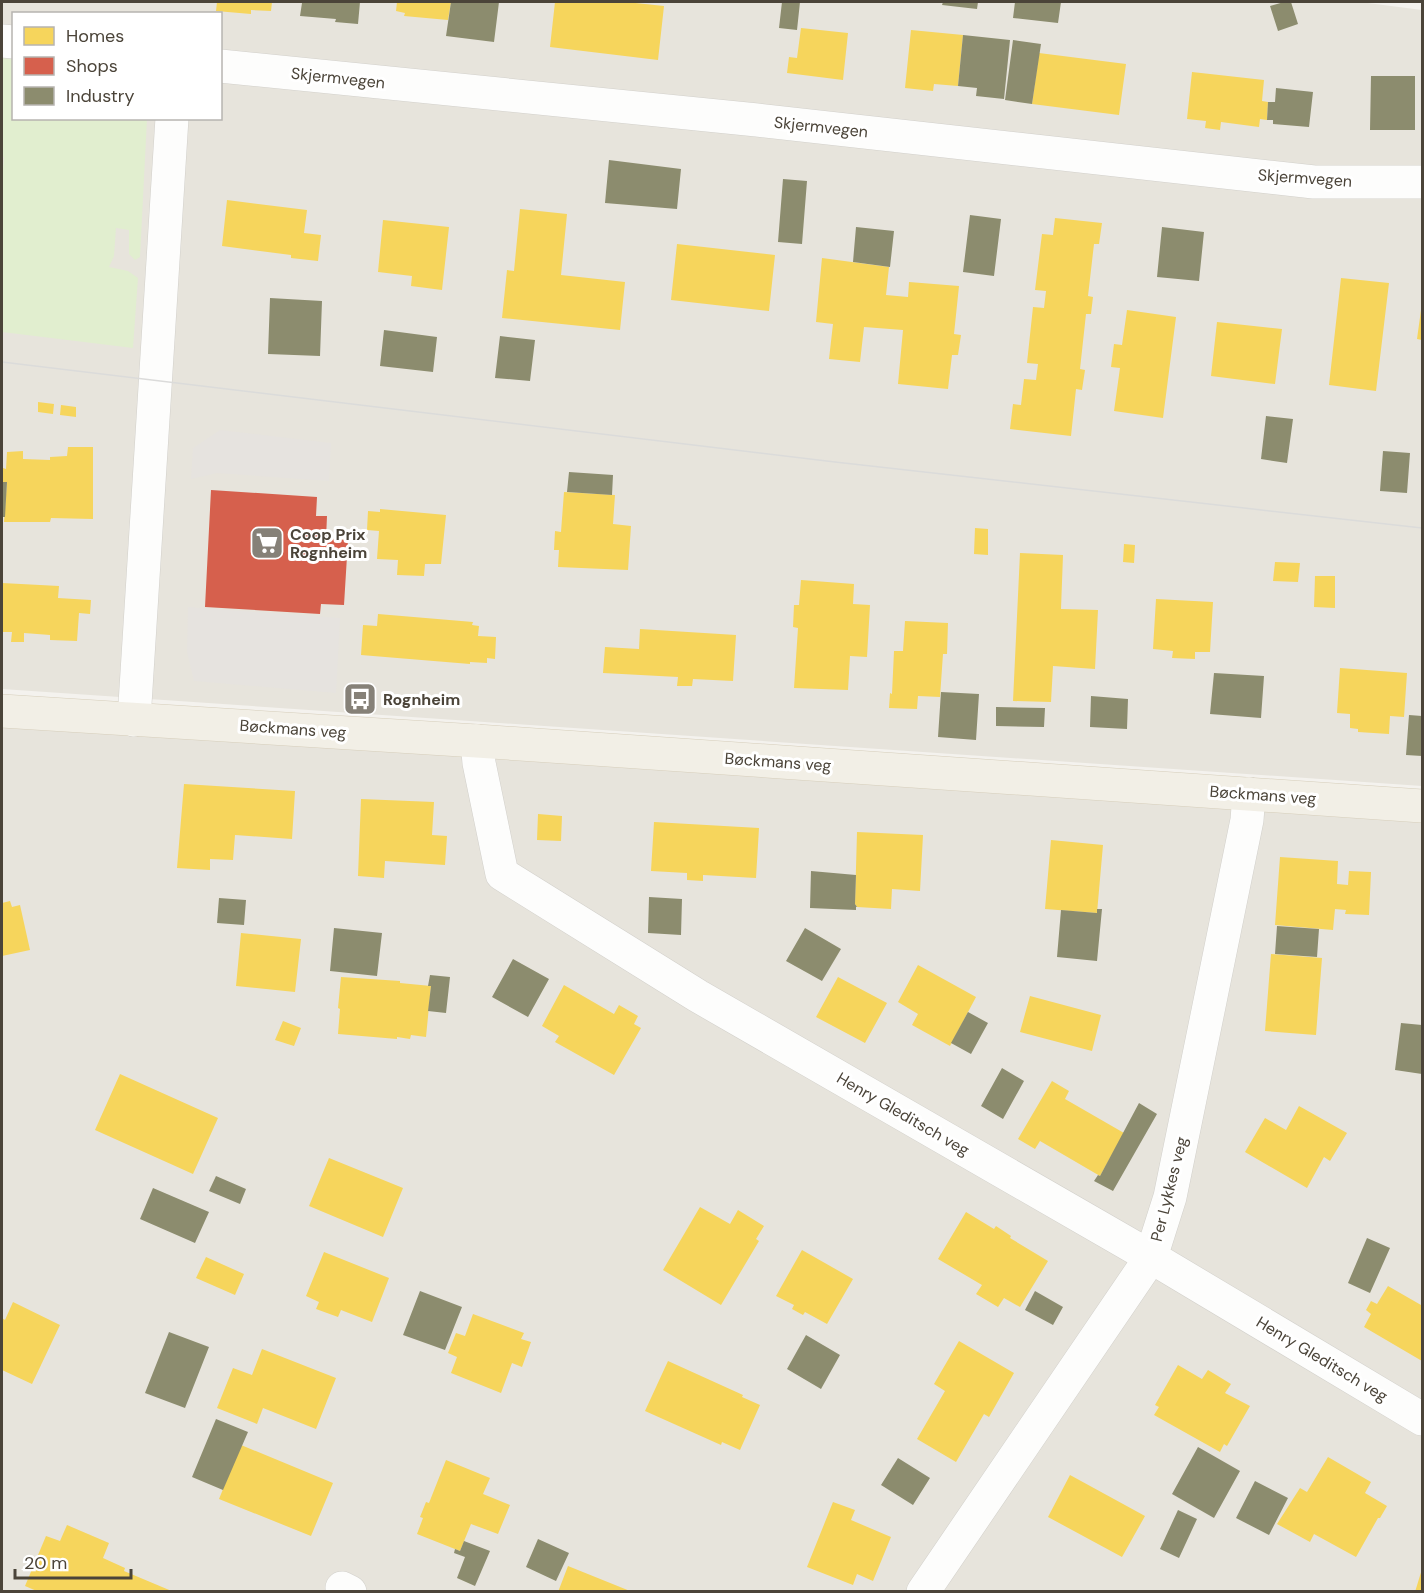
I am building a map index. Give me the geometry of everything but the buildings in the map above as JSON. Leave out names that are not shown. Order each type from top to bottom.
[{"type":"main road","name":"Bøckmans veg","points":[[2,711],[1422,806]]},
{"type":"street","name":"Skjermvegen","points":[[222,66],[757,120],[1314,182],[1422,182]]},
{"type":"street","points":[[134,720],[172,120]]},
{"type":"street","name":"Henry Gleditsch veg","points":[[477,741],[479,763],[502,874],[698,996],[1151,1257],[1422,1419]]},
{"type":"street","name":"Per Lykkes veg","points":[[923,1592],[1151,1257],[1170,1197],[1247,820],[1249,794]]},
{"type":"shaded area","points":[[2,2],[1360,2],[1422,10],[1422,786],[2,689]]},
{"type":"shaded area","points":[[220,430],[331,443],[329,481],[217,473],[191,479],[193,448]]},
{"type":"shaded area","points":[[188,607],[340,618],[336,693],[194,681],[187,652]]},
{"type":"shaded area","points":[[2,722],[1422,817],[1422,1591],[2,1591]]},
{"type":"green space","points":[[2,58],[12,59],[12,120],[147,120],[140,257],[135,260],[129,254],[129,230],[116,228],[114,256],[109,267],[128,271],[138,278],[133,348],[2,332],[4,157],[2,157]]},
{"type":"tram line","points":[[2,362],[835,462],[1422,528]]},
{"type":"place","name":"Coop Prix Rognheim","points":[[267,543]]},
{"type":"place","name":"Rognheim","points":[[360,699]]}]
